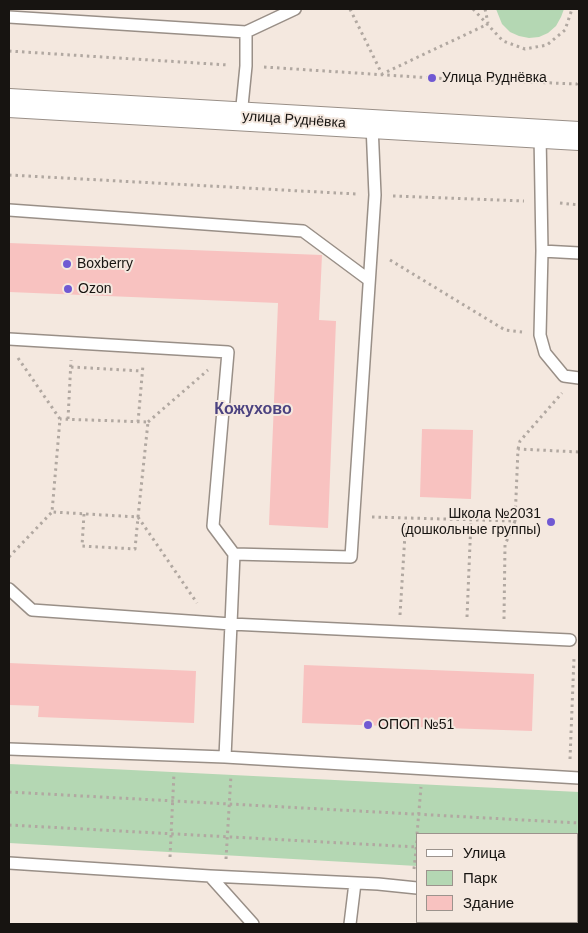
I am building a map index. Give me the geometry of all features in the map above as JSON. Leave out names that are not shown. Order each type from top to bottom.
[{"type":"street","name":"улица Руднёвка","points":[[9,103],[579,136]]},
{"type":"lane","points":[[9,17],[246,32],[295,9]]},
{"type":"lane","points":[[241,116],[246,66],[246,32]]},
{"type":"lane","points":[[234,554],[351,558],[375,195],[372,125]]},
{"type":"lane","points":[[540,134],[542,251],[540,335],[545,353],[564,376],[577,378]]},
{"type":"lane","points":[[9,210],[302,231],[369,280]]},
{"type":"lane","points":[[542,251],[579,253]]},
{"type":"lane","points":[[9,339],[228,352],[213,526],[234,554],[228,757]]},
{"type":"lane","points":[[9,589],[32,610],[211,623],[570,640]]},
{"type":"lane","points":[[9,749],[228,757],[574,778]]},
{"type":"lane","points":[[9,863],[415,888]]},
{"type":"lane","points":[[210,876],[253,924]]},
{"type":"lane","points":[[350,924],[355,883]]},
{"type":"path","points":[[350,9],[382,74]]},
{"type":"path","points":[[473,9],[503,41],[525,49],[547,45],[565,30],[572,9]]},
{"type":"path","points":[[485,9],[488,24]]},
{"type":"path","points":[[382,74],[488,24]]},
{"type":"path","points":[[9,51],[382,74],[577,84],[579,82]]},
{"type":"path","points":[[9,176],[579,204]]},
{"type":"path","points":[[371,249],[505,330],[540,335]]},
{"type":"path","points":[[68,419],[72,343]]},
{"type":"path","points":[[138,422],[144,347]]},
{"type":"path","points":[[60,418],[148,422],[228,352]]},
{"type":"path","points":[[9,557],[52,512],[60,418],[14,353]]},
{"type":"path","points":[[70,367],[142,371]]},
{"type":"path","points":[[503,637],[505,545],[515,521],[518,449],[520,442],[577,378]]},
{"type":"path","points":[[84,514],[82,546],[135,549],[148,422]]},
{"type":"path","points":[[518,449],[579,452]]},
{"type":"path","points":[[52,512],[138,517]]},
{"type":"path","points":[[138,517],[211,623]]},
{"type":"path","points":[[353,517],[515,521]]},
{"type":"path","points":[[399,632],[406,518]]},
{"type":"path","points":[[466,635],[471,520]]},
{"type":"path","points":[[570,640],[574,651],[574,778]]},
{"type":"path","points":[[170,874],[170,834],[176,755]]},
{"type":"path","points":[[225,877],[230,804],[228,757]]},
{"type":"path","points":[[417,833],[422,769]]},
{"type":"path","points":[[9,792],[579,823]]},
{"type":"path","points":[[9,825],[416,847],[415,888]]},
{"type":"green space","points":[[496,9],[564,9],[556,26],[548,33],[539,37],[529,38],[510,32],[502,24]]},
{"type":"green space","points":[[9,764],[579,792],[579,875],[578,833],[416,833],[416,866],[9,843]]},
{"type":"building","points":[[9,243],[322,255],[319,320],[336,321],[328,528],[269,525],[278,303],[9,292]]},
{"type":"building","points":[[422,429],[473,430],[471,499],[420,497]]},
{"type":"building","points":[[9,663],[196,671],[194,723],[38,717],[39,706],[9,705]]},
{"type":"building","points":[[304,665],[534,674],[532,731],[302,723]]},
{"type":"place","name":"Улица Руднёвка","points":[[432,78]]},
{"type":"place","name":"Boxberry","points":[[67,264]]},
{"type":"place","name":"Ozon","points":[[68,289]]},
{"type":"place","name":"Школа №2031 (дошкольные группы)","points":[[551,522]]},
{"type":"place","name":"ОПОП №51","points":[[368,725]]},
{"type":"district","name":"Кожухово","points":[[253,410]]}]
